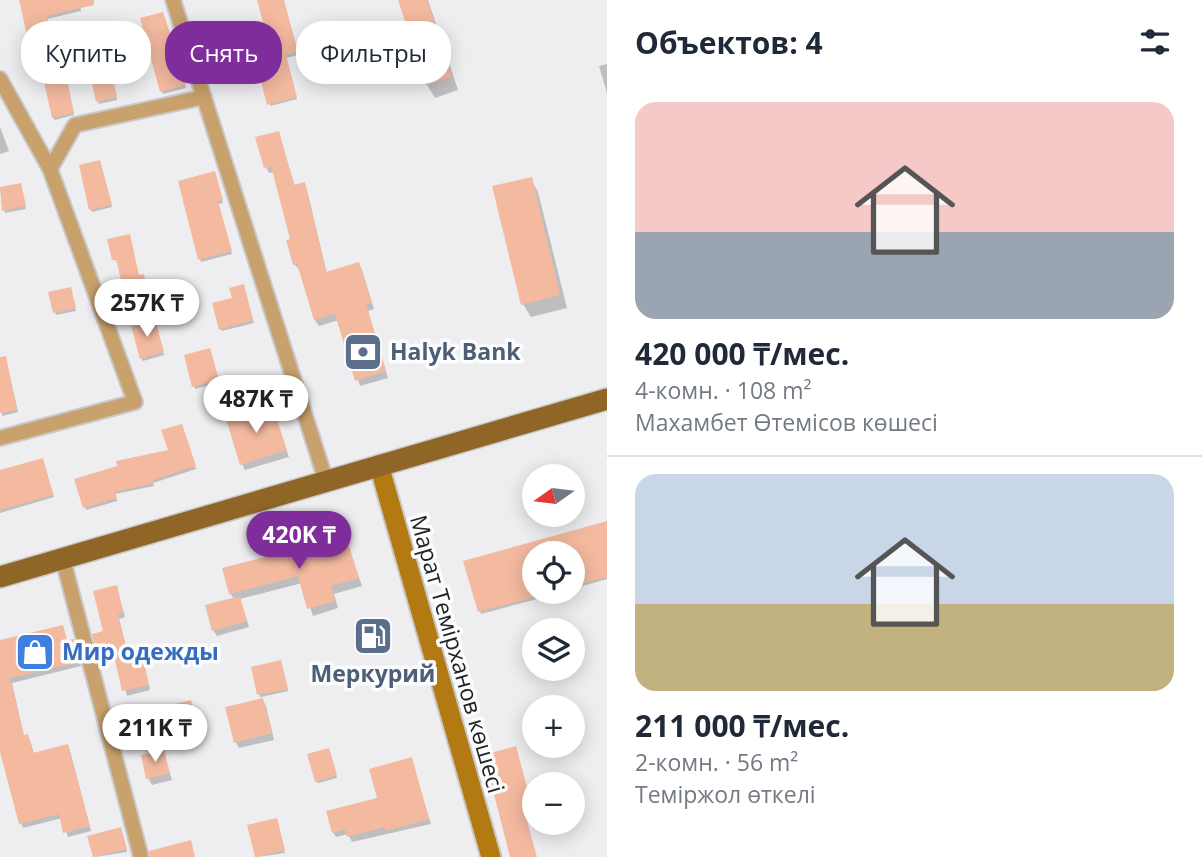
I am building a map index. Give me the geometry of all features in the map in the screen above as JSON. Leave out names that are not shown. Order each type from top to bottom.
[{"type":"main road","points":[[0,577],[607,400]]},
{"type":"street","points":[[173,0],[326,481]]},
{"type":"street","points":[[0,79],[50,170],[135,401],[0,438]]},
{"type":"street","points":[[50,170],[75,125],[204,97]]},
{"type":"street","name":"Марат Темірханов көшесі","points":[[379,465],[491,857]]},
{"type":"street","points":[[63,560],[141,857]]},
{"type":"building","points":[[19,0],[94,0],[94,5],[47,16],[48,21],[24,21]]},
{"type":"building","points":[[257,0],[284,0],[296,45],[296,52],[286,55],[297,97],[267,105],[262,84],[282,84],[282,21],[263,21]]},
{"type":"building","points":[[398,0],[427,0],[434,21],[405,21]]},
{"type":"building","points":[[163,12],[166,21],[165,84],[186,85],[160,92],[151,59],[151,21],[141,21],[140,18]]},
{"type":"building","points":[[44,84],[68,84],[74,113],[52,118]]},
{"type":"building","points":[[92,84],[114,84],[117,97],[96,102]]},
{"type":"building","points":[[279,131],[294,185],[305,182],[326,272],[359,262],[372,303],[366,304],[386,371],[355,381],[335,314],[314,320],[297,264],[293,265],[286,240],[290,239],[271,166],[264,168],[255,137]]},
{"type":"building","points":[[100,160],[112,205],[89,210],[79,165]]},
{"type":"building","points":[[215,171],[223,200],[218,201],[232,251],[198,260],[178,181]]},
{"type":"building","points":[[532,177],[560,295],[521,305],[492,186]]},
{"type":"building","points":[[21,183],[26,206],[2,211],[0,187]]},
{"type":"building","points":[[130,234],[139,275],[144,274],[149,295],[126,301],[116,259],[112,260],[107,239]]},
{"type":"building","points":[[244,284],[253,320],[219,330],[212,303],[232,298],[229,288]]},
{"type":"building","points":[[71,287],[76,308],[53,313],[48,292]]},
{"type":"building","points":[[155,319],[164,352],[140,359],[131,326]]},
{"type":"building","points":[[210,348],[219,380],[192,387],[184,355]]},
{"type":"building","points":[[6,356],[17,410],[0,413],[0,357]]},
{"type":"building","points":[[272,405],[287,450],[240,465],[226,419]]},
{"type":"building","points":[[182,424],[196,466],[153,480],[154,483],[115,492],[117,498],[83,508],[74,479],[117,466],[116,461],[168,450],[161,430]]},
{"type":"building","points":[[43,458],[53,495],[0,510],[0,470]]},
{"type":"building","points":[[607,521],[607,577],[585,583],[585,541],[535,541]]},
{"type":"building","points":[[346,536],[359,578],[331,586],[335,601],[307,609],[298,576],[229,594],[222,568]]},
{"type":"building","points":[[522,545],[522,600],[478,612],[463,561]]},
{"type":"building","points":[[117,585],[123,612],[118,614],[130,663],[143,660],[149,685],[122,691],[114,656],[99,660],[92,634],[103,631],[93,591]]},
{"type":"building","points":[[240,596],[247,621],[212,631],[205,605]]},
{"type":"building","points":[[63,625],[67,640],[74,639],[80,662],[10,678],[24,735],[28,734],[33,753],[68,744],[90,826],[63,833],[59,814],[19,824],[0,752],[0,640]]},
{"type":"building","points":[[281,660],[288,689],[257,695],[251,667]]},
{"type":"building","points":[[263,698],[272,733],[234,743],[225,707]]},
{"type":"building","points":[[191,700],[197,725],[161,734],[155,709]]},
{"type":"building","points":[[516,746],[523,772],[522,835],[531,835],[537,857],[510,857],[484,755]]},
{"type":"building","points":[[329,748],[337,775],[315,782],[307,754]]},
{"type":"building","points":[[164,750],[170,773],[146,779],[141,755]]},
{"type":"building","points":[[412,757],[429,819],[386,831],[385,827],[347,837],[345,829],[332,833],[326,811],[377,798],[369,769]]},
{"type":"building","points":[[277,818],[285,850],[255,857],[247,825]]},
{"type":"building","points":[[121,827],[127,849],[93,857],[87,836]]},
{"type":"building","points":[[191,840],[195,857],[150,857],[149,851]]},
{"type":"place","name":"Halyk Bank","points":[[363,352]]},
{"type":"place","name":"Меркурий","points":[[373,636]]},
{"type":"place","name":"Мир одежды","points":[[35,652]]}]
